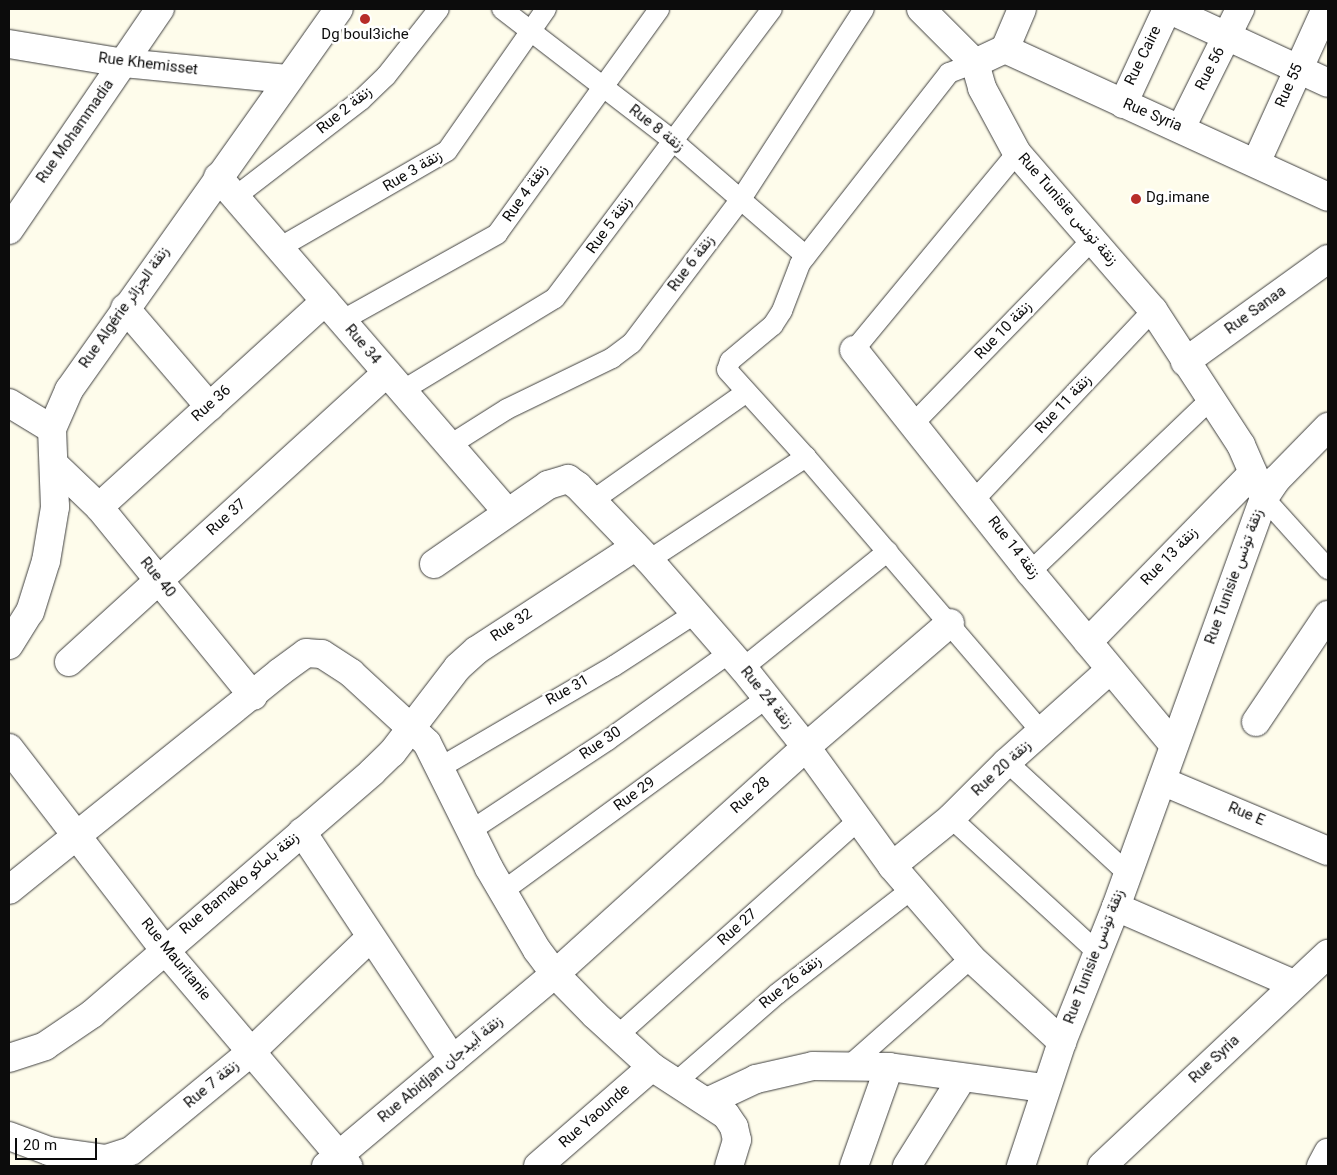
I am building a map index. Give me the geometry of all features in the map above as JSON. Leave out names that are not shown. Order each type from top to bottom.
[{"type":"street","name":"Rue Mohammadia","points":[[9,230],[160,9]]},
{"type":"street","name":"Rue Algérie زنقة الجزائر","points":[[9,645],[39,593],[55,507],[55,464],[52,429],[68,390],[339,9]]},
{"type":"street","name":"Rue 2 زنقة","points":[[235,197],[361,100],[386,76],[439,9]]},
{"type":"street","name":"Rue 8 زنقة","points":[[502,9],[672,140],[806,256]]},
{"type":"street","name":"Rue 3 زنقة","points":[[279,248],[438,160],[458,140],[546,9]]},
{"type":"street","name":"Rue 4 زنقة","points":[[333,311],[497,234],[659,9]]},
{"type":"street","name":"Rue 5 زنقة","points":[[393,383],[554,298],[575,275],[672,140],[772,9]]},
{"type":"street","name":"Rue 6 زنقة","points":[[450,445],[507,409],[620,353],[645,328],[741,199],[864,9]]},
{"type":"street","points":[[921,9],[976,63]]},
{"type":"street","points":[[1022,9],[1004,49],[976,63],[949,73],[806,256],[792,279],[782,311],[765,333],[727,367],[729,375],[806,457],[1042,732]]},
{"type":"street","points":[[1168,9],[1227,38],[1328,83]]},
{"type":"street","name":"Rue Caire","points":[[1123,104],[1168,9]]},
{"type":"street","name":"Rue 56","points":[[1181,128],[1240,9]]},
{"type":"street","name":"Rue 55","points":[[1256,163],[1326,9]]},
{"type":"street","name":"Rue Khemisset","points":[[9,44],[124,63],[287,80]]},
{"type":"street","name":"Rue Syria","points":[[1004,49],[1123,104],[1327,193]]},
{"type":"street","name":"Rue Tunisie زنقة تونس","points":[[976,63],[982,88],[1017,153],[1093,239],[1152,310],[1184,362],[1241,445],[1264,498],[1173,744],[1162,781],[1126,872],[1116,907],[1045,1088],[1021,1166]]},
{"type":"street","points":[[854,350],[1017,153]]},
{"type":"street","name":"Rue 34","points":[[218,177],[393,383],[450,445],[507,512]]},
{"type":"street","name":"Rue 10 زنقة","points":[[914,422],[1093,239]]},
{"type":"street","name":"Rue Sanaa","points":[[1184,362],[1328,259]]},
{"type":"street","points":[[125,308],[210,407]]},
{"type":"street","name":"Rue 11 زنقة","points":[[975,499],[1152,310]]},
{"type":"street","name":"Rue 36","points":[[99,507],[210,407],[333,311]]},
{"type":"street","name":"Rue 14 زنقة","points":[[854,350],[914,422],[1030,572],[1173,744]]},
{"type":"street","name":"Rue 37","points":[[69,662],[159,580],[393,383]]},
{"type":"street","points":[[592,501],[745,393]]},
{"type":"street","points":[[1030,572],[1211,399]]},
{"type":"street","points":[[9,403],[52,429]]},
{"type":"street","points":[[1328,427],[1264,498],[1328,569]]},
{"type":"street","points":[[642,554],[806,457]]},
{"type":"street","name":"Rue 40","points":[[55,464],[99,507],[253,696]]},
{"type":"street","name":"Rue 13 زنقة","points":[[1088,642],[1254,473]]},
{"type":"street","name":"Rue 24 زنقة","points":[[434,564],[548,485],[565,479],[578,486],[642,554],[767,698],[806,747],[892,866],[971,958],[1062,1042]]},
{"type":"street","name":"Rue 30","points":[[470,831],[608,740],[736,661],[888,551]]},
{"type":"street","name":"Rue 32","points":[[411,728],[448,678],[477,650],[642,554]]},
{"type":"street","name":"Rue 31","points":[[441,767],[614,666],[694,614]]},
{"type":"street","points":[[1256,722],[1328,615]]},
{"type":"street","name":"Rue 28","points":[[555,974],[806,747],[950,624]]},
{"type":"street","points":[[9,890],[77,838],[280,672],[313,652],[332,659],[351,673],[426,743],[441,767],[470,831],[503,891],[537,950],[555,974],[617,1036],[652,1067],[726,1115],[734,1127],[737,1140],[729,1166]]},
{"type":"street","name":"Rue 20 زنقة","points":[[892,866],[951,818],[1007,762],[1110,670]]},
{"type":"street","name":"Rue 29","points":[[503,891],[767,698]]},
{"type":"street","name":"Rue Bamako زنقة باماكو","points":[[9,1058],[45,1046],[75,1027],[372,772],[411,728]]},
{"type":"street","name":"Rue Mauritanie","points":[[9,748],[164,949],[251,1052],[338,1163]]},
{"type":"street","points":[[1007,762],[1126,872]]},
{"type":"street","name":"Rue E","points":[[1162,781],[1328,851]]},
{"type":"street","points":[[951,818],[1097,952]]},
{"type":"street","name":"Rue 27","points":[[617,1036],[859,820]]},
{"type":"street","points":[[302,832],[453,1060]]},
{"type":"street","name":"Rue 26 زنقة","points":[[675,1083],[777,994],[912,888]]},
{"type":"street","points":[[1116,907],[1294,984]]},
{"type":"street","name":"Rue 7 زنقة","points":[[9,1136],[49,1150],[106,1159],[118,1157],[151,1137],[251,1052],[371,937]]},
{"type":"street","name":"Rue Syria","points":[[1102,1166],[1328,954]]},
{"type":"street","points":[[849,1066],[971,958]]},
{"type":"street","name":"Rue Abidjan زنقة أبيدجان","points":[[338,1163],[453,1060],[555,974]]},
{"type":"street","points":[[707,1102],[756,1079],[813,1066],[889,1067],[1045,1088]]},
{"type":"street","name":"Rue Yaounde","points":[[538,1166],[652,1067]]},
{"type":"street","points":[[854,1166],[889,1067]]},
{"type":"street","points":[[907,1166],[962,1078]]},
{"type":"street","points":[[1322,1166],[1328,1153]]},
{"type":"place","name":"Dg boul3iche","points":[[365,19]]},
{"type":"place","name":"Dg.imane","points":[[1136,199]]}]
